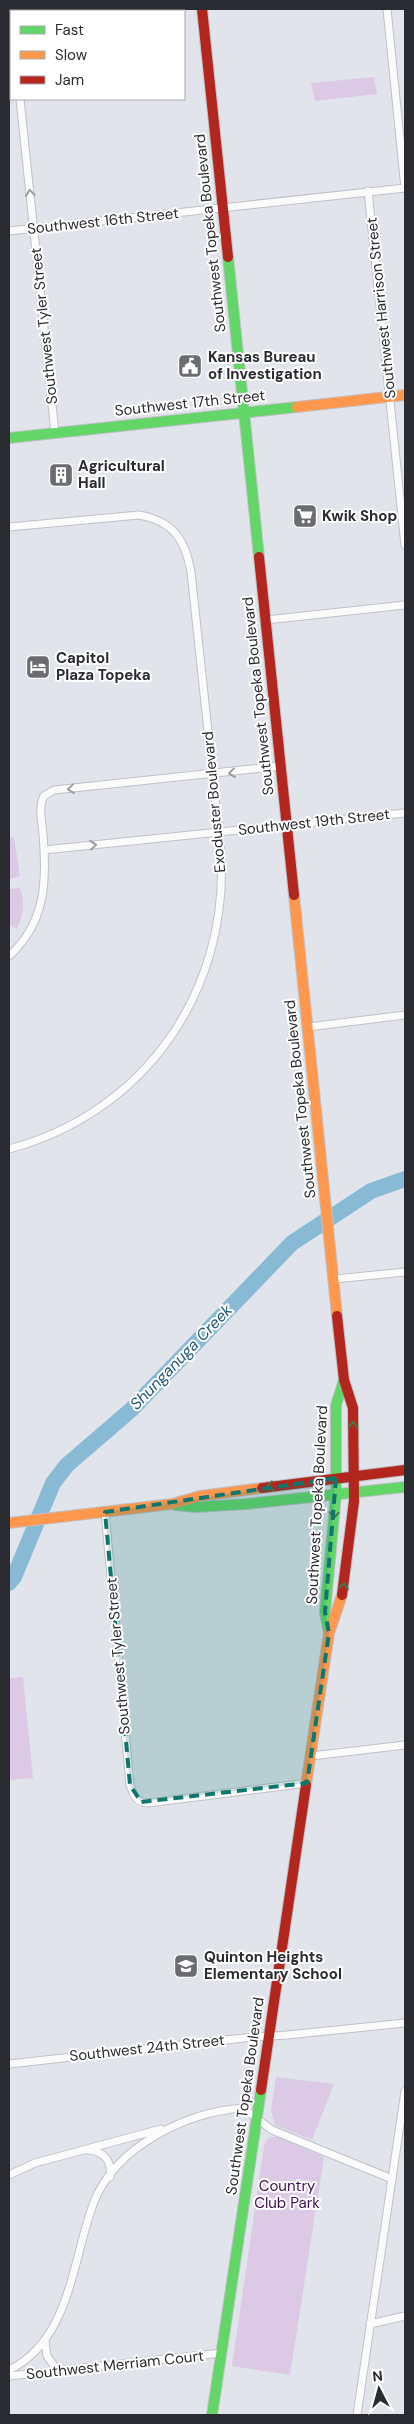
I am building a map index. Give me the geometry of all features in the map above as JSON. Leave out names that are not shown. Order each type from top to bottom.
[{"type":"main road","name":"Southwest Topeka Boulevard","points":[[202,9],[344,1380],[353,1408],[354,1493],[349,1555],[341,1603],[329,1633],[212,2415]]},
{"type":"main road","name":"Southwest 17th Street","points":[[9,438],[405,395]]},
{"type":"main road","name":"Southwest Topeka Boulevard","points":[[329,1633],[325,1612],[336,1494],[336,1405],[344,1380]]},
{"type":"main road","points":[[9,1523],[172,1504],[200,1496],[405,1470]]},
{"type":"main road","points":[[172,1504],[196,1507],[405,1487]]},
{"type":"street","points":[[10,9],[10,22]]},
{"type":"street","points":[[387,9],[405,188]]},
{"type":"street","name":"Southwest Tyler Street","points":[[20,100],[55,433]]},
{"type":"street","name":"Southwest 16th Street","points":[[9,231],[405,188]]},
{"type":"street","name":"Southwest Harrison Street","points":[[368,192],[405,545]]},
{"type":"street","name":"Exoduster Boulevard","points":[[9,527],[139,514],[164,523],[180,538],[184,545],[191,572],[219,832],[222,882],[214,941],[200,983],[172,1035],[134,1080],[100,1108],[61,1130],[9,1150]]},
{"type":"street","points":[[266,620],[405,605]]},
{"type":"street","points":[[9,956],[24,940],[38,915],[44,891],[42,800],[44,796],[54,790],[212,775],[281,766]]},
{"type":"street","name":"Southwest 19th Street","points":[[44,850],[405,813]]},
{"type":"street","points":[[308,1026],[405,1015]]},
{"type":"street","points":[[335,1279],[405,1272]]},
{"type":"street","name":"Southwest Tyler Street","points":[[105,1512],[130,1786],[136,1798],[141,1802],[148,1803],[307,1783]]},
{"type":"street","points":[[311,1756],[405,1745]]},
{"type":"street","name":"Southwest 24th Street","points":[[9,2064],[405,2023]]},
{"type":"street","points":[[356,2415],[405,2091]]},
{"type":"street","points":[[9,2175],[35,2163],[230,2109],[243,2108],[272,2130],[392,2179]]},
{"type":"street","points":[[9,2370],[24,2361],[46,2340],[59,2316],[95,2201],[110,2178],[132,2152],[171,2126]]},
{"type":"street","points":[[85,2150],[100,2152],[105,2156],[110,2165],[110,2178]]},
{"type":"street","points":[[370,2324],[405,2316]]},
{"type":"street","points":[[46,2340],[46,2356],[58,2371]]},
{"type":"street","name":"Southwest Merriam Court","points":[[9,2376],[222,2353]]},
{"type":"highlighted area","points":[[336,1478],[325,1612],[329,1633],[307,1783],[141,1802],[130,1785],[105,1512]]},
{"type":"green space","points":[[374,77],[377,94],[315,101],[311,83]]},
{"type":"green space","points":[[14,837],[20,876],[9,879],[9,838]]},
{"type":"green space","points":[[20,888],[23,898],[23,909],[21,920],[16,929],[9,924],[9,889]]},
{"type":"green space","points":[[23,1677],[33,1778],[9,1780],[9,1678]]},
{"type":"green space","points":[[276,2077],[334,2084],[312,2140],[275,2125],[271,2110]]},
{"type":"green space","name":"Country Club Park","points":[[271,2137],[278,2137],[324,2157],[290,2375],[232,2366],[264,2146]]},
{"type":"waterway","name":"Shunganuga Creek","points":[[9,1583],[14,1577],[53,1483],[67,1465],[132,1409],[292,1243],[371,1191],[405,1179]]},
{"type":"traffic: fast","points":[[228,257],[259,557]]},
{"type":"traffic: fast","points":[[9,438],[297,407]]},
{"type":"traffic: fast","points":[[329,1633],[325,1612],[336,1495],[336,1405],[344,1380]]},
{"type":"traffic: fast","points":[[175,1505],[196,1507],[246,1504],[405,1487]]},
{"type":"traffic: fast","points":[[212,2415],[261,2090]]},
{"type":"traffic: slow","points":[[297,407],[405,395]]},
{"type":"traffic: slow","points":[[294,895],[337,1316]]},
{"type":"traffic: slow","points":[[9,1523],[172,1504],[200,1496],[262,1488]]},
{"type":"traffic: slow","points":[[306,1785],[329,1633],[342,1595]]},
{"type":"traffic: jam","points":[[202,9],[228,257]]},
{"type":"traffic: jam","points":[[259,557],[294,895]]},
{"type":"traffic: jam","points":[[337,1316],[344,1380],[353,1408],[354,1501],[342,1595]]},
{"type":"traffic: jam","points":[[262,1488],[405,1470]]},
{"type":"traffic: jam","points":[[261,2090],[306,1785]]},
{"type":"place","name":"Kansas Bureau of Investigation","points":[[190,366]]},
{"type":"place","name":"Agricultural Hall","points":[[61,475]]},
{"type":"place","name":"Kwik Shop","points":[[305,516]]},
{"type":"place","name":"Capitol Plaza Topeka","points":[[38,667]]},
{"type":"place","name":"Quinton Heights Elementary School","points":[[186,1966]]}]
